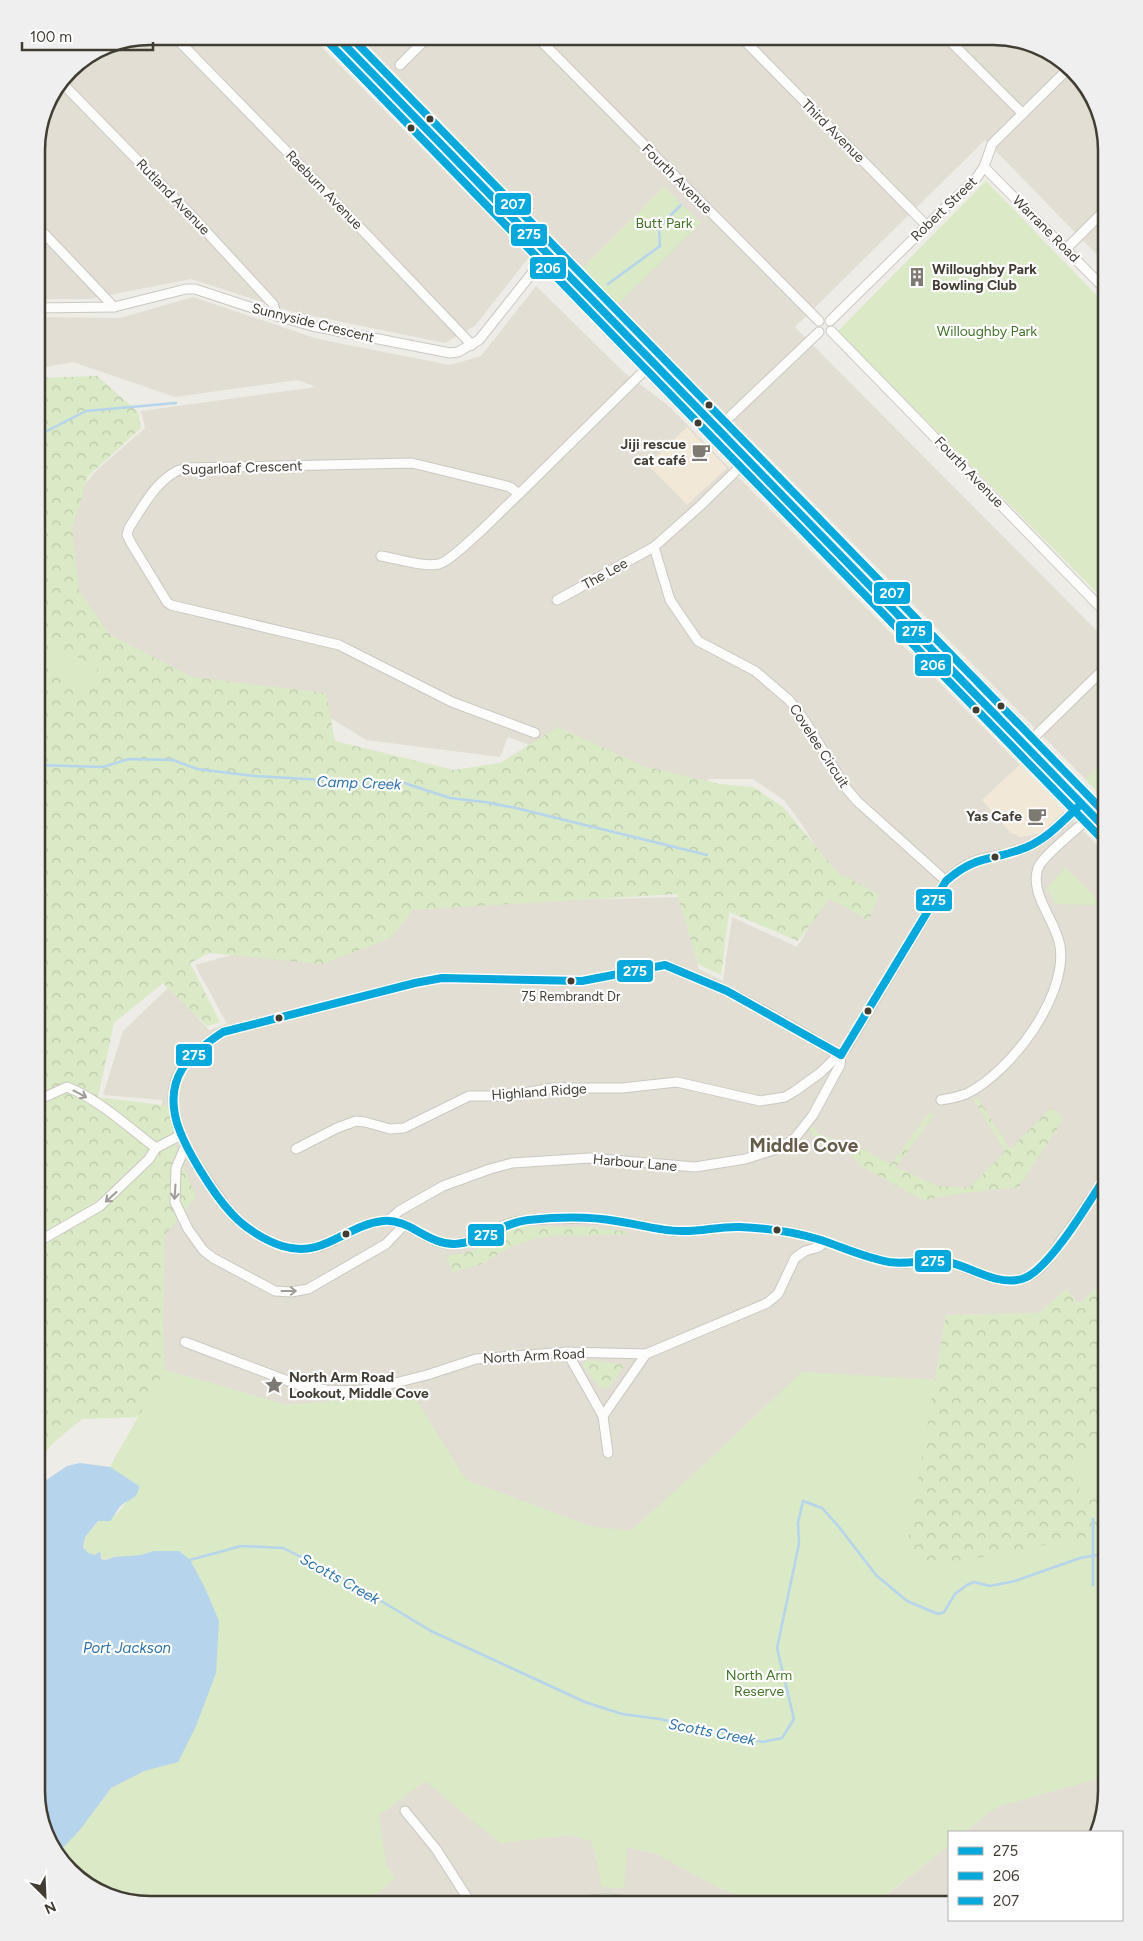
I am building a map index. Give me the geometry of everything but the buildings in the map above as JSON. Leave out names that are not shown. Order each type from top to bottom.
[{"type":"main road","points":[[345,45],[1098,821]]},
{"type":"street","name":"Raeburn Avenue","points":[[183,45],[270,133],[472,345]]},
{"type":"street","points":[[400,65],[420,45]]},
{"type":"street","name":"Fourth Avenue","points":[[545,45],[819,321]]},
{"type":"street","name":"Third Avenue","points":[[749,45],[927,226]]},
{"type":"street","points":[[955,45],[1022,113]]},
{"type":"street","name":"Robert Street","points":[[830,321],[975,180],[984,167],[992,144],[1064,73]]},
{"type":"street","name":"Rutland Avenue","points":[[66,87],[198,221],[273,304],[277,316]]},
{"type":"street","name":"Warrane Road","points":[[984,167],[1098,282]]},
{"type":"street","points":[[1066,249],[1098,217]]},
{"type":"street","points":[[45,234],[114,307]]},
{"type":"street","name":"Sunnyside Crescent","points":[[45,308],[114,307],[186,289],[195,289],[312,326],[442,352],[458,352],[472,345],[485,334],[548,253]]},
{"type":"street","points":[[825,319],[830,321],[831,331],[826,334],[819,332],[817,328],[819,321],[825,319]]},
{"type":"street","name":"Fourth Avenue","points":[[831,331],[1098,605]]},
{"type":"street","points":[[718,429],[819,332]]},
{"type":"street","points":[[381,556],[417,563],[441,563],[448,560],[519,494],[652,362]]},
{"type":"street","points":[[654,547],[747,460]]},
{"type":"street","name":"Sugarloaf Crescent","points":[[519,494],[510,487],[412,463],[184,468],[175,470],[166,477],[141,509],[129,528],[127,535],[167,602],[171,605],[339,644],[452,702],[535,734]]},
{"type":"street","name":"The Lee","points":[[557,600],[654,547]]},
{"type":"street","name":"Covelee Circuit","points":[[654,547],[670,600],[698,641],[755,671],[789,700],[805,721],[846,788],[857,801],[946,882]]},
{"type":"street","points":[[1025,746],[1098,675]]},
{"type":"street","points":[[1081,804],[1047,836],[1026,848],[976,860],[954,873],[946,882],[848,1047],[840,1055],[776,1017],[727,992],[664,965],[582,980],[442,978],[415,983],[223,1032],[208,1042],[184,1063],[175,1084],[174,1110],[186,1145],[202,1173],[234,1217],[247,1228],[283,1246],[310,1250],[322,1248],[374,1222],[388,1221],[404,1225],[427,1239],[442,1244],[457,1245],[514,1222],[600,1219],[693,1232],[722,1227],[763,1228],[825,1241],[886,1262],[898,1264],[947,1262],[1002,1280],[1016,1280],[1040,1270],[1098,1187]]},
{"type":"street","points":[[941,1100],[953,1099],[968,1093],[989,1078],[1010,1059],[1040,1017],[1059,975],[1060,948],[1057,934],[1039,895],[1036,881],[1038,866],[1092,815]]},
{"type":"street","name":"Highland Ridge","points":[[296,1149],[337,1128],[356,1122],[365,1122],[390,1129],[404,1128],[469,1096],[506,1096],[559,1088],[622,1088],[677,1082],[749,1099],[760,1101],[773,1100],[796,1091],[840,1055]]},
{"type":"street","name":"Harbour Lane","points":[[388,1221],[413,1202],[443,1186],[490,1169],[512,1164],[590,1158],[695,1168],[745,1158],[780,1148],[795,1138],[813,1115],[840,1065],[840,1055]]},
{"type":"street","points":[[45,1097],[66,1087],[72,1089],[100,1105],[156,1148]]},
{"type":"street","points":[[45,1237],[100,1206],[149,1159],[156,1148],[181,1135]]},
{"type":"street","points":[[186,1145],[176,1168],[175,1202],[188,1229],[202,1250],[213,1258],[275,1291],[291,1292],[308,1289],[386,1244],[404,1225]]},
{"type":"street","name":"North Arm Road","points":[[185,1342],[296,1384],[326,1390],[357,1391],[426,1375],[476,1359],[567,1352],[646,1354],[766,1303],[778,1294],[795,1258],[805,1251],[819,1247],[825,1241]]},
{"type":"street","points":[[567,1352],[603,1416],[608,1453]]},
{"type":"street","points":[[603,1416],[646,1354]]},
{"type":"street","points":[[405,1811],[436,1849],[466,1896]]},
{"type":"shaded area","points":[[143,45],[320,45],[529,257],[475,326],[445,343],[293,312],[191,279],[89,299],[45,299],[46,137],[53,110],[63,92],[76,76],[86,67],[110,53]]},
{"type":"shaded area","points":[[368,45],[1000,45],[1013,47],[1039,56],[1062,71],[1072,81],[1087,104],[1097,137],[1098,256],[985,140],[795,327],[1098,632],[1098,767],[1085,779],[618,304]]},
{"type":"shaded area","points":[[536,286],[625,373],[669,406],[1020,765],[982,800],[1020,837],[1041,833],[1064,811],[1098,846],[1098,1287],[1078,1304],[1067,1289],[1039,1313],[946,1315],[935,1380],[802,1372],[631,1531],[593,1527],[466,1480],[412,1395],[286,1405],[165,1370],[150,1335],[162,1100],[103,1095],[123,1031],[169,987],[209,1030],[227,1024],[195,965],[417,904],[679,897],[699,969],[723,981],[732,917],[797,947],[830,893],[841,881],[822,857],[785,801],[753,779],[709,779],[685,804],[508,737],[500,757],[366,740],[318,710],[196,683],[45,632],[45,589],[63,510],[98,469],[145,428],[141,411],[316,387],[298,380],[175,397],[73,362],[45,367],[45,317],[120,318],[193,297],[318,339],[450,365],[481,356]]},
{"type":"shaded area","points":[[687,427],[727,468],[687,505],[648,465]]},
{"type":"shaded area","points":[[1020,765],[1064,811],[1042,832],[1020,837],[1011,833],[982,800]]},
{"type":"shaded area","points":[[1098,1779],[1097,1804],[1090,1831],[966,1831],[996,1807]]},
{"type":"shaded area","points":[[425,1781],[500,1843],[570,1835],[657,1854],[717,1887],[739,1896],[374,1896],[395,1878],[386,1865],[378,1815]]},
{"type":"shaded area","points":[[948,1846],[948,1896],[885,1896]]},
{"type":"green space","name":"Willoughby Park","points":[[986,181],[1098,297],[1098,594],[838,331]]},
{"type":"green space","name":"Butt Park","points":[[664,187],[701,223],[618,304],[583,268]]},
{"type":"green space","points":[[97,376],[138,412],[141,428],[88,476],[72,529],[79,590],[109,634],[192,677],[326,693],[335,741],[454,770],[500,763],[558,727],[643,766],[720,784],[753,787],[783,807],[838,873],[879,894],[869,921],[830,899],[798,941],[729,912],[721,975],[698,964],[677,894],[413,910],[391,938],[322,964],[209,953],[190,963],[220,1022],[207,1026],[163,983],[114,1023],[98,1097],[169,1106],[177,1149],[196,1197],[165,1235],[163,1326],[165,1370],[286,1405],[413,1395],[466,1480],[593,1527],[631,1531],[802,1372],[935,1380],[946,1315],[1039,1313],[1067,1289],[1078,1304],[1098,1287],[1098,1779],[996,1807],[966,1831],[948,1831],[948,1846],[884,1896],[739,1896],[717,1887],[657,1854],[627,1847],[624,1888],[602,1887],[592,1841],[570,1835],[500,1843],[425,1781],[379,1815],[386,1865],[395,1878],[374,1896],[143,1896],[130,1894],[104,1885],[81,1870],[71,1860],[63,1848],[79,1831],[139,1486],[110,1467],[138,1417],[82,1419],[53,1443],[45,1453],[45,378]]},
{"type":"green space","points":[[56,646],[98,668],[87,689],[45,667]]},
{"type":"green space","points":[[1098,767],[1098,793],[1085,779]]},
{"type":"green space","points":[[1065,867],[1094,896],[1097,905],[1055,904],[1047,888]]},
{"type":"green space","points":[[977,1097],[1010,1149],[1051,1108],[1064,1118],[1019,1187],[923,1200],[862,1167],[844,1148],[813,1136],[808,1127],[810,1124],[819,1134],[856,1146],[891,1164],[930,1112],[934,1115],[896,1167],[937,1186],[969,1188],[1005,1152],[974,1100]]},
{"type":"green space","points":[[515,1226],[590,1227],[629,1232],[620,1235],[553,1236],[533,1239],[507,1249],[481,1264],[452,1272],[447,1256],[472,1251]]},
{"type":"green space","points":[[587,1360],[622,1364],[624,1366],[608,1387],[600,1388],[584,1367],[583,1364]]},
{"type":"green space","name":"North Arm Reserve","points":[[165,1370],[286,1405],[413,1395],[466,1480],[593,1527],[631,1531],[802,1372],[935,1380],[907,1548],[936,1566],[1098,1535],[1098,1779],[996,1807],[966,1831],[948,1831],[948,1846],[884,1896],[739,1896],[717,1887],[657,1854],[627,1847],[624,1888],[602,1887],[592,1841],[570,1835],[500,1843],[425,1781],[379,1815],[386,1865],[395,1878],[374,1896],[143,1896],[116,1890],[104,1885],[81,1870],[63,1848],[79,1831],[111,1788],[144,1771],[178,1762],[196,1726],[216,1674],[179,1551],[155,1551],[141,1555],[114,1557],[106,1560],[88,1553],[83,1547],[85,1537],[99,1521],[117,1514],[139,1486],[110,1467]]},
{"type":"green space","points":[[1098,1451],[1098,1491],[1085,1499],[1067,1469]]},
{"type":"water","name":"Port Jackson","points":[[80,1463],[110,1467],[139,1486],[136,1496],[121,1505],[110,1521],[98,1521],[85,1537],[83,1547],[88,1553],[95,1555],[100,1551],[101,1559],[106,1560],[114,1557],[141,1555],[154,1551],[179,1551],[190,1560],[219,1621],[216,1673],[196,1726],[178,1762],[144,1771],[111,1788],[79,1831],[63,1848],[51,1825],[47,1811],[45,1791],[45,1481],[67,1466]]},
{"type":"waterway","points":[[608,284],[660,246],[659,227],[681,205]]},
{"type":"waterway","points":[[45,432],[86,411],[176,403]]},
{"type":"waterway","name":"Camp Creek","points":[[45,765],[103,767],[129,759],[173,760],[197,769],[254,776],[324,780],[364,785],[398,781],[450,798],[516,808],[707,855]]},
{"type":"waterway","name":"Scotts Creek","points":[[190,1560],[241,1546],[283,1548],[338,1575],[431,1631],[585,1702],[622,1714],[660,1719],[762,1742],[782,1738],[794,1719],[777,1648],[799,1544],[798,1523],[803,1501],[822,1508],[876,1575],[907,1601],[938,1614],[944,1612],[955,1594],[974,1582],[990,1586],[1015,1581],[1080,1558],[1098,1555]]},
{"type":"waterway","name":"Scotts Creek","points":[[1093,1519],[1093,1585]]},
{"type":"transit line","name":"206","points":[[331,45],[1098,835]]},
{"type":"transit line","name":"275","points":[[345,45],[1098,821]]},
{"type":"transit line","name":"207","points":[[359,45],[1098,806]]},
{"type":"transit line","name":"275","points":[[841,1055],[946,881],[957,872],[976,862],[1035,843],[1056,828],[1081,804]]},
{"type":"transit line","name":"275","points":[[841,1055],[727,991],[665,965],[582,981],[442,978],[415,983],[223,1032],[199,1050],[182,1069],[174,1093],[174,1107],[181,1134],[193,1158],[232,1214],[249,1229],[262,1237],[282,1246],[297,1249],[322,1245],[357,1228],[383,1221],[401,1223],[436,1240],[455,1244],[473,1240],[518,1222],[550,1218],[583,1218],[605,1219],[673,1231],[733,1227],[781,1231],[821,1240],[889,1262],[948,1262],[993,1278],[1012,1280],[1022,1279],[1032,1274],[1044,1263],[1068,1233],[1098,1188]]},
{"type":"place","name":"Willoughby Park Bowling Club","points":[[917,277]]},
{"type":"place","name":"Jiji rescue cat café","points":[[701,452]]},
{"type":"place","name":"Yas Cafe","points":[[1037,816]]},
{"type":"place","name":"75 Rembrandt Dr","points":[[571,981]]},
{"type":"place","name":"North Arm Road Lookout, Middle Cove","points":[[274,1385]]},
{"type":"district","name":"Middle Cove","points":[[804,1145]]}]
